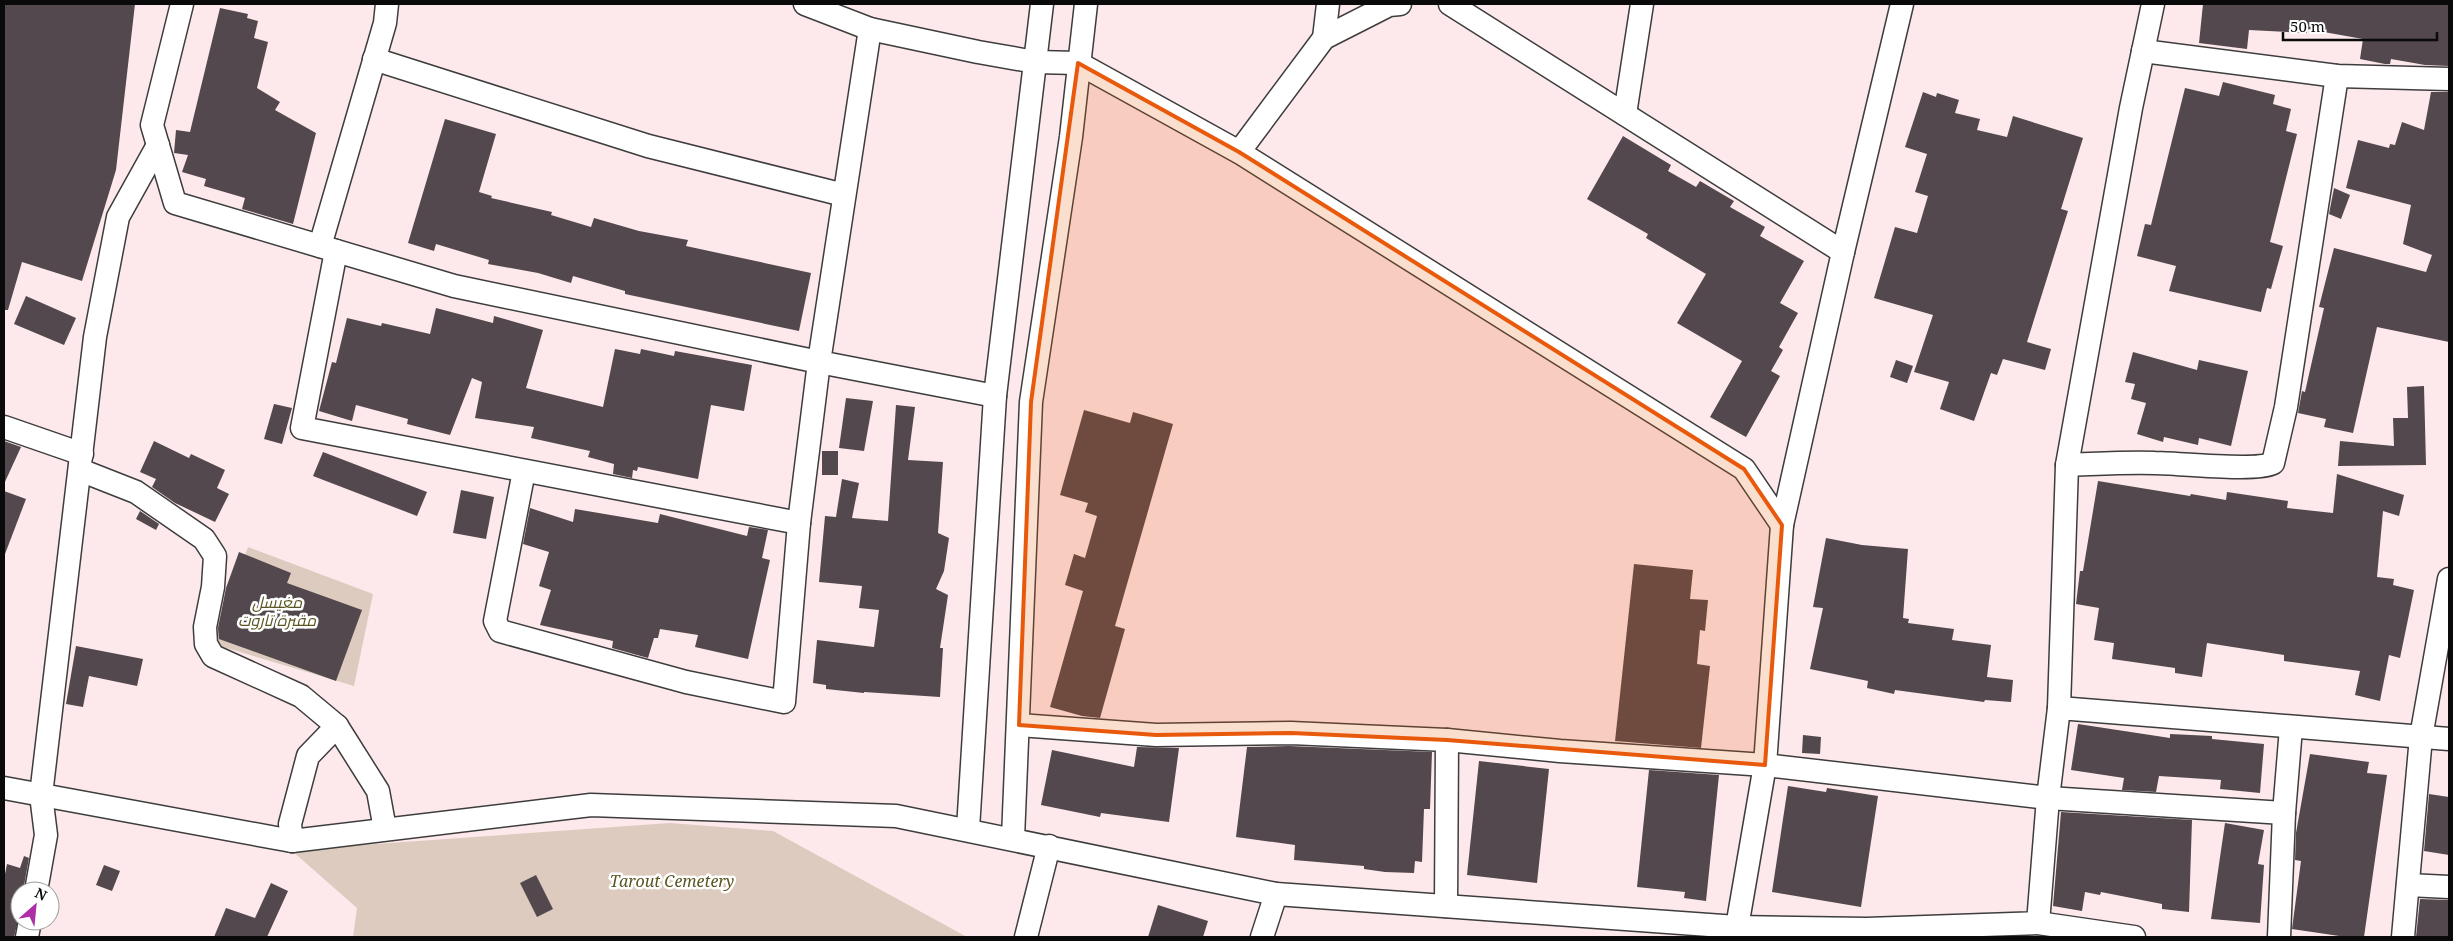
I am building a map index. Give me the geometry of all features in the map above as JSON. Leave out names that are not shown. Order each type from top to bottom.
[{"type":"street","points":[[182,4],[152,125],[175,203],[454,286],[819,362],[994,396]]},
{"type":"street","points":[[387,4],[385,23],[374,59],[328,249],[302,428],[799,523]]},
{"type":"street","points":[[805,4],[870,29],[1035,62],[1078,63],[1239,152],[1744,469],[1782,525]]},
{"type":"street","points":[[968,830],[994,396],[1042,4]]},
{"type":"street","points":[[1013,838],[1031,402],[1070,137],[1086,4]]},
{"type":"street","points":[[1324,38],[1328,4]]},
{"type":"street","points":[[1239,152],[1324,38],[1388,5],[1400,4]]},
{"type":"street","points":[[1450,4],[1844,252]]},
{"type":"street","points":[[1625,114],[1642,4]]},
{"type":"street","points":[[1737,927],[1766,764],[1782,525],[1902,4]]},
{"type":"street","points":[[2038,923],[2048,798],[2059,708],[2067,465],[2153,4]]},
{"type":"street","points":[[524,471],[495,621],[500,631],[686,682],[784,702],[799,523],[819,362],[870,29]]},
{"type":"street","points":[[2143,50],[2337,76],[2449,79]]},
{"type":"street","points":[[374,59],[648,146],[844,195]]},
{"type":"street","points":[[2067,465],[2153,462],[2268,466],[2273,463],[2286,407],[2337,76]]},
{"type":"street","points":[[38,881],[46,835],[41,795],[95,337],[118,217],[158,145]]},
{"type":"street","points":[[4,427],[81,462],[136,492],[204,539],[215,556],[213,586],[205,628],[206,644],[213,656],[301,696],[337,726],[378,791],[385,829]]},
{"type":"street","points":[[2403,937],[2421,737],[2449,579]]},
{"type":"street","points":[[2059,708],[2291,728],[2449,739]]},
{"type":"street","points":[[1019,725],[1156,735],[1291,733],[1447,740],[1569,752],[1766,764],[2048,798],[2284,813]]},
{"type":"street","points":[[292,841],[290,824],[308,756],[337,726]]},
{"type":"street","points":[[2279,937],[2284,813],[2291,728]]},
{"type":"street","points":[[1446,906],[1447,740]]},
{"type":"street","points":[[4,788],[292,841],[591,805],[896,816],[1013,838],[1276,894],[1737,927],[1866,933],[2038,923],[2134,937]]},
{"type":"street","points":[[1026,937],[1049,846]]},
{"type":"street","points":[[2408,885],[2449,887]]},
{"type":"street","points":[[1262,937],[1276,894]]},
{"type":"highlighted area","points":[[1078,63],[1239,152],[1744,469],[1782,525],[1765,765],[1447,740],[1291,733],[1156,735],[1019,725],[1031,402]]},
{"type":"green space","name":"مغيسل مقبرة تاروت","points":[[248,547],[373,594],[354,686],[210,643]]},
{"type":"green space","name":"Tarout Cemetery","points":[[670,823],[773,831],[967,937],[353,937],[357,908],[291,850]]},
{"type":"building","points":[[4,4],[135,4],[116,170],[82,281],[22,262],[8,310],[4,310]]},
{"type":"building","points":[[2203,4],[2449,4],[2449,66],[2425,65],[2391,59],[2390,64],[2385,64],[2360,59],[2363,39],[2307,29],[2307,33],[2249,30],[2247,49],[2199,43]]},
{"type":"building","points":[[220,8],[248,14],[247,18],[258,21],[254,38],[268,42],[257,88],[280,102],[275,110],[316,133],[293,224],[242,209],[245,198],[204,186],[206,179],[182,172],[188,155],[174,153],[176,130],[190,132]]},
{"type":"building","points":[[2223,82],[2275,95],[2273,104],[2291,109],[2286,131],[2297,134],[2270,242],[2283,246],[2271,289],[2267,288],[2261,312],[2169,291],[2176,266],[2137,256],[2145,224],[2151,225],[2185,88],[2219,96]]},
{"type":"building","points":[[1923,92],[1936,97],[1937,93],[1959,100],[1955,113],[1980,119],[1977,130],[2007,137],[2013,116],[2083,138],[2061,209],[2068,211],[2027,342],[2051,349],[2045,370],[2003,359],[1997,375],[1991,373],[1974,421],[1940,409],[1949,382],[1914,372],[1933,315],[1874,298],[1895,227],[1917,233],[1928,196],[1915,192],[1927,154],[1905,147]]},
{"type":"building","points":[[2431,92],[2449,92],[2449,342],[2377,327],[2353,433],[2324,427],[2326,419],[2298,413],[2302,391],[2305,392],[2324,308],[2319,307],[2334,248],[2426,272],[2432,255],[2403,244],[2411,205],[2346,188],[2358,140],[2389,148],[2390,144],[2395,145],[2402,122],[2424,130]]},
{"type":"building","points":[[445,119],[496,134],[479,192],[492,196],[491,198],[552,212],[551,215],[591,227],[594,218],[639,231],[688,240],[686,246],[811,273],[799,331],[625,294],[625,291],[573,276],[571,283],[538,273],[488,264],[489,260],[436,244],[434,251],[408,243]]},
{"type":"building","points":[[1623,136],[1671,165],[1668,171],[1696,187],[1700,181],[1734,201],[1730,207],[1765,227],[1760,236],[1804,261],[1780,303],[1798,313],[1779,347],[1783,350],[1771,371],[1780,376],[1746,437],[1710,417],[1742,361],[1677,323],[1706,274],[1646,238],[1648,234],[1587,199]]},
{"type":"building","points":[[2334,188],[2350,195],[2341,219],[2329,214]]},
{"type":"building","points":[[26,296],[76,318],[64,345],[14,324]]},
{"type":"building","points":[[436,308],[493,323],[494,316],[543,330],[526,388],[603,407],[615,349],[640,354],[641,349],[674,356],[675,351],[752,365],[744,411],[711,405],[698,479],[638,467],[637,471],[633,470],[632,478],[613,474],[614,464],[588,457],[590,451],[531,438],[534,427],[475,418],[482,382],[472,378],[450,435],[407,424],[408,419],[356,405],[352,421],[319,411],[332,362],[336,363],[347,318],[381,326],[382,323],[430,334]]},
{"type":"building","points":[[2133,352],[2197,370],[2199,360],[2248,371],[2231,446],[2199,438],[2198,445],[2164,437],[2163,442],[2137,434],[2146,403],[2131,399],[2135,384],[2125,382]]},
{"type":"building","points":[[1896,360],[1913,366],[1907,383],[1890,377]]},
{"type":"building","points":[[2424,386],[2426,465],[2338,466],[2340,441],[2394,446],[2393,418],[2408,418],[2407,387]]},
{"type":"building","points":[[846,398],[873,401],[864,451],[839,448]]},
{"type":"building","points":[[274,404],[292,408],[282,444],[264,439]]},
{"type":"building","points":[[896,405],[915,407],[908,460],[943,462],[938,533],[949,538],[944,571],[936,589],[948,595],[940,648],[943,648],[940,697],[826,689],[826,685],[813,683],[817,640],[874,647],[879,610],[859,608],[862,586],[819,582],[825,516],[836,517],[842,479],[859,483],[852,518],[888,521]]},
{"type":"building","points":[[1084,410],[1130,423],[1133,412],[1173,424],[1115,626],[1125,629],[1100,718],[1082,716],[1050,707],[1083,591],[1065,585],[1074,554],[1085,558],[1097,516],[1085,512],[1088,503],[1060,495]]},
{"type":"building","points":[[4,441],[21,447],[4,484]]},
{"type":"building","points":[[154,441],[189,458],[191,454],[225,470],[217,488],[229,494],[215,522],[175,503],[152,487],[156,479],[140,472]]},
{"type":"building","points":[[822,451],[838,451],[838,475],[822,475]]},
{"type":"building","points":[[323,452],[427,492],[417,516],[313,476]]},
{"type":"building","points":[[2337,474],[2404,495],[2399,516],[2383,511],[2377,577],[2394,579],[2393,585],[2414,590],[2400,658],[2389,655],[2380,701],[2355,695],[2360,671],[2284,661],[2284,655],[2207,643],[2202,677],[2175,673],[2175,668],[2112,659],[2114,643],[2094,640],[2099,608],[2076,604],[2080,571],[2083,571],[2098,481],[2226,500],[2227,492],[2288,501],[2287,508],[2333,513]]},
{"type":"building","points":[[461,490],[494,497],[486,539],[453,533]]},
{"type":"building","points":[[4,491],[26,499],[5,554],[4,553]]},
{"type":"building","points":[[530,508],[573,522],[575,509],[658,523],[660,514],[747,536],[749,527],[768,530],[762,558],[770,560],[748,659],[695,647],[698,635],[660,629],[658,638],[654,638],[648,658],[612,648],[613,641],[540,625],[551,590],[539,586],[549,552],[523,544]]},
{"type":"building","points":[[140,511],[159,524],[156,530],[136,519]]},
{"type":"building","points":[[1826,538],[1862,545],[1908,549],[1903,618],[1909,619],[1908,623],[1954,629],[1952,640],[1991,645],[1987,677],[2013,680],[2011,702],[1985,700],[1984,702],[1895,690],[1894,694],[1867,688],[1868,681],[1810,669],[1823,608],[1813,607]]},
{"type":"building","name":"مغيسل مقبرة تاروت","points":[[239,552],[291,573],[287,583],[362,610],[336,681],[219,639],[218,628],[226,588]]},
{"type":"building","points":[[1634,564],[1693,570],[1690,599],[1708,600],[1705,631],[1700,630],[1697,664],[1710,666],[1701,748],[1615,741]]},
{"type":"building","points":[[76,646],[143,659],[137,686],[89,676],[83,707],[66,704]]},
{"type":"building","points":[[2078,724],[2170,738],[2170,734],[2212,736],[2212,739],[2264,744],[2260,793],[2220,789],[2221,780],[2159,776],[2156,792],[2122,790],[2124,778],[2071,770]]},
{"type":"building","points":[[1803,735],[1821,737],[1820,754],[1802,753]]},
{"type":"building","points":[[1289,746],[1432,752],[1430,809],[1424,809],[1422,862],[1415,861],[1414,873],[1385,872],[1364,869],[1364,866],[1294,860],[1295,845],[1236,837],[1247,747]]},
{"type":"building","points":[[1137,747],[1179,748],[1169,822],[1101,813],[1100,817],[1041,805],[1052,750],[1134,767]]},
{"type":"building","points":[[2310,754],[2369,762],[2367,773],[2387,775],[2364,937],[2346,937],[2292,929],[2301,861],[2295,860],[2296,833]]},
{"type":"building","points":[[1479,761],[1549,769],[1537,883],[1467,875]]},
{"type":"building","points":[[1649,770],[1719,775],[1706,901],[1684,898],[1685,892],[1637,887]]},
{"type":"building","points":[[1788,786],[1826,792],[1827,788],[1878,796],[1861,907],[1772,892]]},
{"type":"building","points":[[2429,794],[2449,797],[2449,855],[2424,851]]},
{"type":"building","points":[[2061,812],[2192,820],[2189,912],[2162,909],[2162,904],[2101,892],[2100,895],[2085,892],[2082,911],[2053,906]]},
{"type":"building","points":[[2225,823],[2264,830],[2258,864],[2264,865],[2260,923],[2211,919]]},
{"type":"building","points":[[24,856],[29,858],[25,881],[10,881],[10,931],[16,931],[14,937],[4,937],[4,879],[7,864],[20,868]]},
{"type":"building","points":[[104,865],[120,871],[112,891],[96,885]]},
{"type":"building","points":[[536,875],[553,909],[537,917],[520,883]]},
{"type":"building","points":[[271,883],[288,891],[267,937],[214,937],[226,908],[255,918]]},
{"type":"building","points":[[2420,899],[2449,900],[2449,937],[2416,937]]},
{"type":"building","points":[[1158,905],[1208,921],[1203,937],[1148,937]]}]
